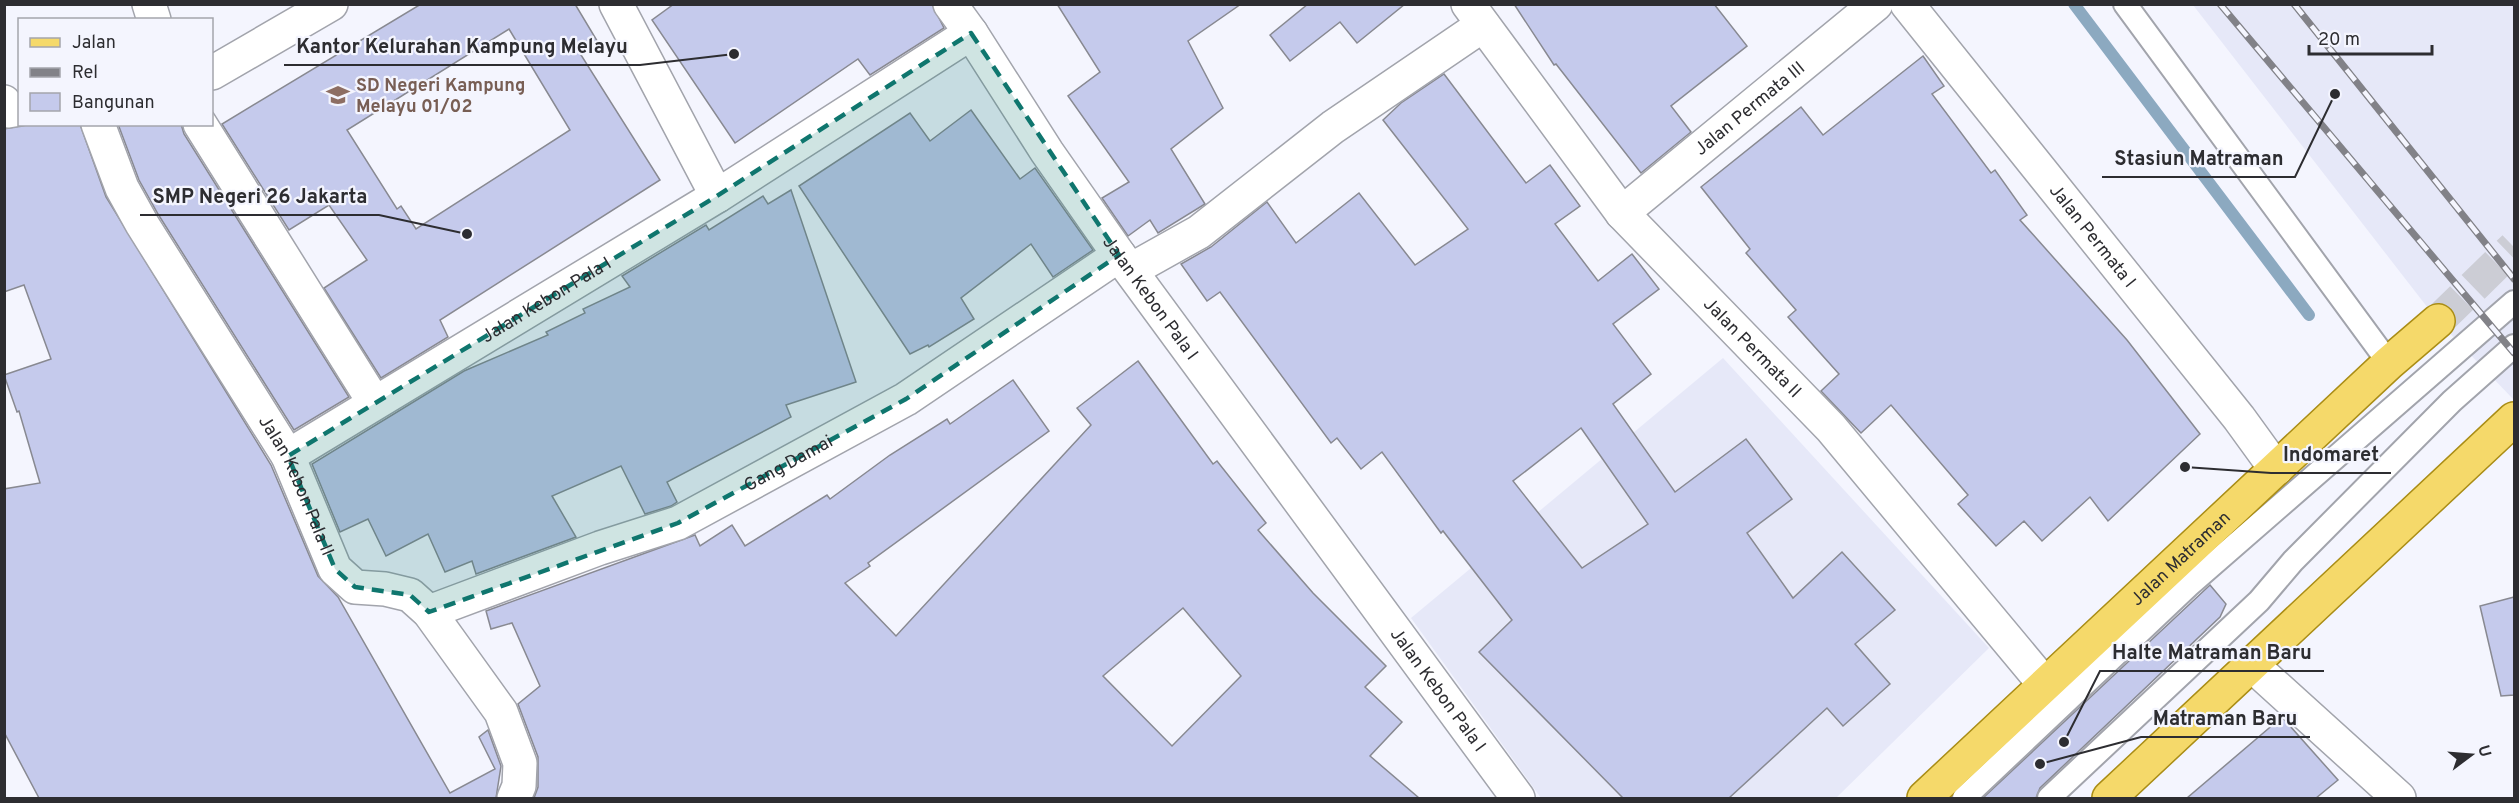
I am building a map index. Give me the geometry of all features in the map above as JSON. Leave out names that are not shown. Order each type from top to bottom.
[{"type":"main road","name":"Jalan Matraman","points":[[1924,798],[2389,363],[2438,321]]},
{"type":"main road","points":[[2109,798],[2253,666],[2514,419]]},
{"type":"street","points":[[213,72],[331,4]]},
{"type":"street","points":[[616,4],[717,196]]},
{"type":"street","points":[[950,4],[971,33]]},
{"type":"street","name":"Jalan Permata III","points":[[1622,213],[1876,4]]},
{"type":"street","name":"Jalan Permata I","points":[[1907,4],[2239,418],[2276,469]]},
{"type":"street","name":"Jalan Permata II","points":[[1475,14],[1622,213],[1831,428],[2046,686]]},
{"type":"street","name":"Gang Damai","points":[[429,612],[600,548],[678,523],[906,399],[1125,262],[1199,232],[1475,14]]},
{"type":"street","name":"Jalan Kebon Pala I","points":[[288,456],[717,196],[971,33],[1047,152],[1125,262],[1518,798]]},
{"type":"street","points":[[4,102],[8,111],[18,109]]},
{"type":"street","name":"Jalan Kebon Pala II","points":[[99,126],[122,188],[137,215],[288,456],[335,569],[355,587],[385,589],[410,595],[429,612],[501,712],[520,763],[519,786],[514,798]]},
{"type":"street","points":[[201,126],[374,402]]},
{"type":"street","points":[[2253,666],[2399,798]]},
{"type":"lane","points":[[2125,4],[2389,363]]},
{"type":"lane","points":[[1964,798],[2188,586],[2514,302]]},
{"type":"lane","points":[[2049,798],[2259,601],[2292,561],[2452,401],[2514,346]]},
{"type":"highlighted area","points":[[971,33],[1119,255],[906,399],[678,523],[429,612],[410,595],[355,587],[335,569],[288,456],[717,196]]},
{"type":"shaded area","points":[[2193,5],[2514,5],[2514,400],[2438,321]]},
{"type":"shaded area","points":[[1723,358],[1989,648],[1836,798],[1541,798],[1411,618]]},
{"type":"building","points":[[421,4],[575,4],[599,44],[581,55],[660,180],[440,320],[448,337],[381,378],[324,288],[367,260],[329,205],[289,230],[222,124]],"holes":[[[509,29],[570,130],[416,229],[401,206],[397,209],[347,130]]]},
{"type":"building","points":[[674,4],[932,4],[944,28],[870,75],[858,59],[735,143],[652,20]]},
{"type":"building","points":[[1057,4],[1241,4],[1188,41],[1223,108],[1171,149],[1205,204],[1158,233],[1150,220],[1128,236],[1102,198],[1129,182],[1068,96],[1100,72]]},
{"type":"building","points":[[1308,4],[1405,4],[1357,43],[1340,22],[1290,61],[1270,35]]},
{"type":"building","points":[[1514,4],[1714,4],[1747,46],[1671,106],[1691,132],[1641,173],[1556,64],[1554,65]]},
{"type":"building","points":[[1923,56],[1944,86],[1932,94],[1991,173],[1995,170],[2027,215],[2020,220],[2127,340],[2200,434],[2108,521],[2090,497],[2042,541],[2024,521],[1996,546],[1958,504],[1968,495],[1891,405],[1861,433],[1821,391],[1839,374],[1788,317],[1796,310],[1746,253],[1750,249],[1701,187],[1801,107],[1823,135]]},
{"type":"building","points":[[1444,74],[1526,183],[1550,165],[1580,206],[1555,224],[1598,281],[1632,254],[1659,289],[1613,324],[1651,374],[1613,404],[1675,492],[1746,439],[1792,499],[1747,533],[1793,598],[1842,552],[1895,610],[1855,644],[1890,684],[1843,726],[1827,708],[1729,798],[1623,798],[1479,652],[1512,620],[1443,531],[1441,533],[1382,452],[1361,469],[1337,438],[1331,443],[1220,292],[1207,301],[1181,264],[1211,247],[1267,202],[1296,243],[1359,193],[1415,265],[1468,229],[1383,120],[1401,103]],"holes":[[[1581,428],[1648,524],[1582,568],[1513,481]]]},
{"type":"building","points":[[971,110],[1020,179],[1035,168],[1093,250],[1053,277],[1031,244],[961,298],[974,319],[929,347],[928,345],[910,354],[799,186],[910,113],[930,141]]},
{"type":"building","points":[[20,126],[81,126],[106,197],[271,465],[318,576],[338,597],[450,793],[495,769],[479,737],[488,730],[501,766],[496,798],[39,798],[4,732],[4,489],[40,483],[19,411],[17,412],[4,375],[51,359],[24,285],[4,292],[4,129]]},
{"type":"building","points":[[119,126],[182,126],[184,134],[349,397],[294,430],[139,180]]},
{"type":"building","points":[[791,190],[856,382],[786,405],[791,417],[667,482],[677,502],[671,506],[645,514],[621,466],[552,496],[576,537],[476,574],[472,561],[445,572],[428,534],[386,556],[368,519],[340,532],[312,464],[464,371],[548,335],[546,332],[585,313],[583,309],[630,287],[622,276],[706,225],[709,230],[763,196],[768,204]]},
{"type":"building","points":[[1138,361],[1213,464],[1217,461],[1266,523],[1258,530],[1313,593],[1386,666],[1365,687],[1402,722],[1370,756],[1419,798],[534,798],[538,787],[538,757],[518,704],[540,686],[512,623],[491,629],[486,611],[695,535],[700,546],[732,525],[745,546],[827,495],[830,499],[890,455],[947,419],[950,424],[1013,380],[1049,431],[868,563],[870,566],[845,583],[896,636],[1091,425],[1077,408]],"holes":[[[1183,608],[1241,676],[1172,746],[1103,676]]]},
{"type":"building","points":[[2210,585],[2226,604],[2220,617],[2040,788],[2036,798],[1983,798]]},
{"type":"building","points":[[2514,597],[2514,695],[2501,696],[2480,606]]},
{"type":"building","points":[[2282,717],[2338,780],[2316,798],[2187,798]]},
{"type":"waterway","points":[[2074,4],[2309,315]]},
{"type":"tunnel","points":[[2438,321],[2514,247]]},
{"type":"railway","points":[[2220,4],[2514,353]]},
{"type":"railway","points":[[2294,4],[2514,279]]},
{"type":"place","name":"Kantor Kelurahan Kampung Melayu","points":[[734,54]]},
{"type":"place","name":"Stasiun Matraman","points":[[2335,94]]},
{"type":"place","name":"SD Negeri Kampung Melayu 01/02","points":[[338,95]]},
{"type":"place","name":"SMP Negeri 26 Jakarta","points":[[467,234]]},
{"type":"place","name":"Indomaret","points":[[2185,467]]},
{"type":"place","name":"Halte Matraman Baru","points":[[2064,742]]},
{"type":"place","name":"Matraman Baru","points":[[2040,764]]}]
